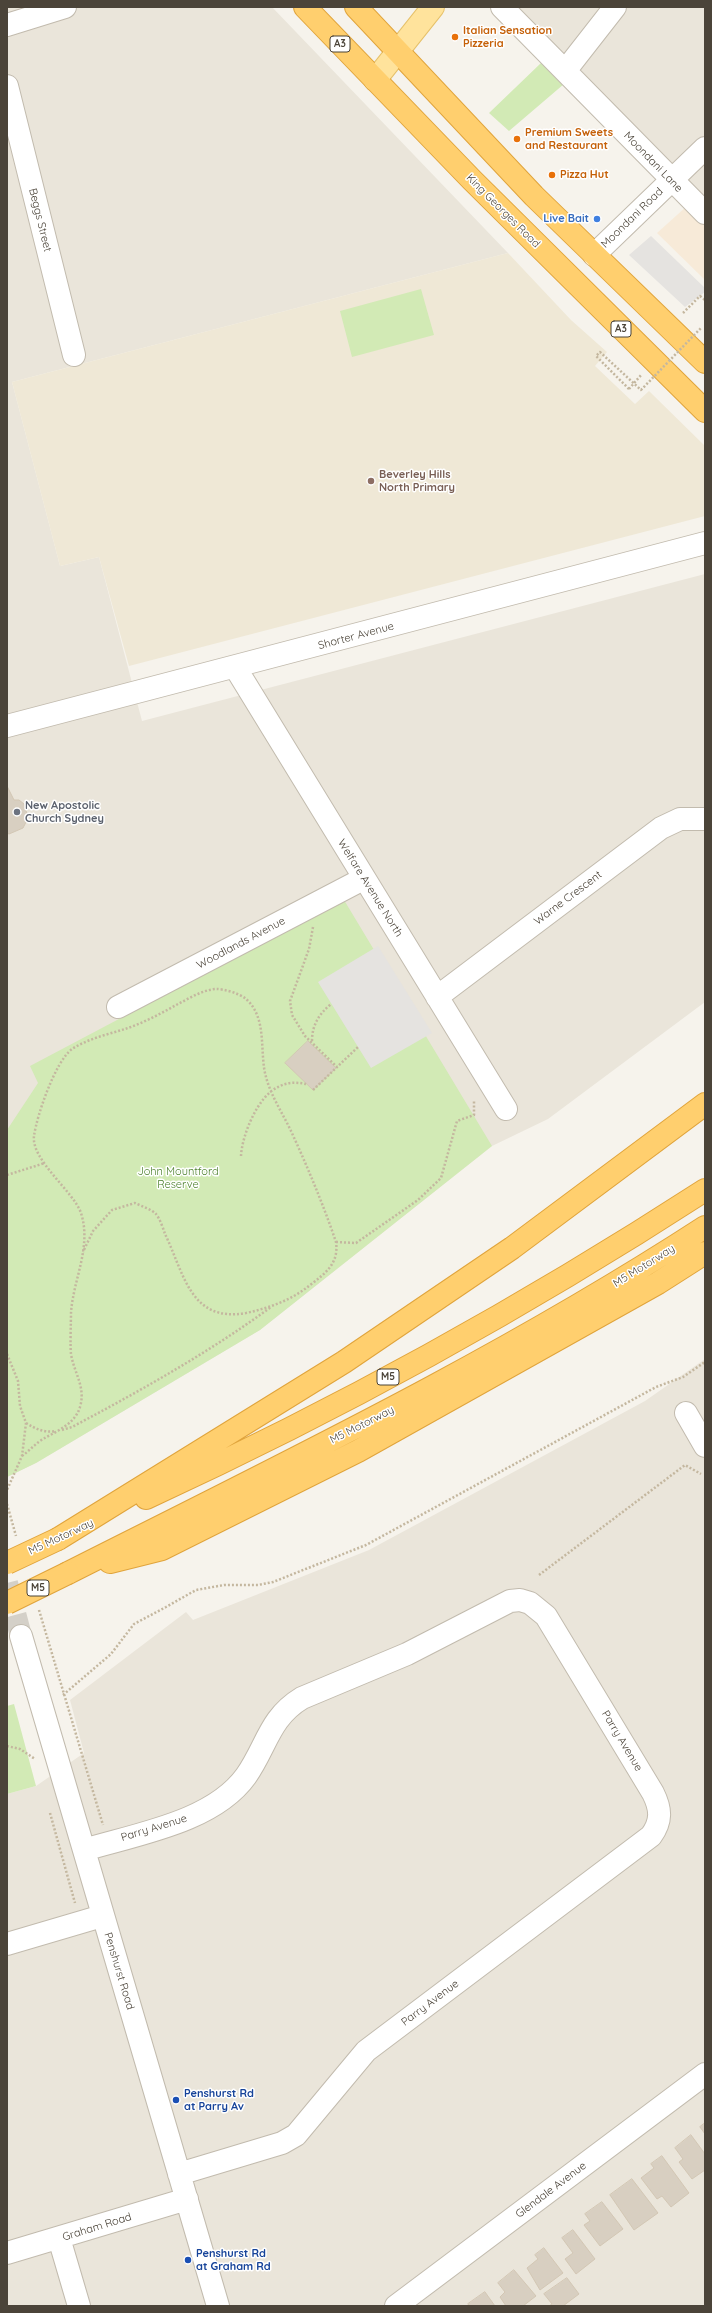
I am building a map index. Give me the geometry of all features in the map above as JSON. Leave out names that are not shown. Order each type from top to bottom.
[{"type":"highway","name":"King Georges Road","points":[[305,7],[375,80],[705,411]]},
{"type":"highway","points":[[356,7],[534,196],[705,362]]},
{"type":"highway","points":[[58,1539],[344,1362],[512,1248],[705,1104]]},
{"type":"highway","name":"M5 Motorway","points":[[7,1563],[224,1462],[346,1401],[588,1264],[705,1190]]},
{"type":"highway","name":"M5 Motorway","points":[[7,1603],[410,1400],[505,1349],[705,1227]]},
{"type":"highway","name":"M5","points":[[68,1573],[162,1549],[358,1451],[651,1287],[705,1254]]},
{"type":"main road","points":[[375,80],[433,7]]},
{"type":"street","points":[[7,25],[65,7]]},
{"type":"street","name":"Moondani Lane","points":[[502,7],[705,213]]},
{"type":"street","points":[[565,71],[615,7]]},
{"type":"street","name":"Beggs Street","points":[[7,86],[74,355]]},
{"type":"street","name":"Moondani Road","points":[[594,255],[705,148]]},
{"type":"street","name":"Shorter Avenue","points":[[7,726],[705,543]]},
{"type":"street","name":"Welfare Avenue North","points":[[235,667],[363,879],[506,1109]]},
{"type":"street","name":"Warne Crescent","points":[[437,996],[660,828],[680,819],[705,819]]},
{"type":"street","name":"Woodlands Avenue","points":[[118,1007],[363,879]]},
{"type":"street","points":[[686,1414],[705,1446]]},
{"type":"street","name":"Parry Avenue","points":[[84,1850],[180,1821],[211,1808],[224,1800],[246,1776],[276,1721],[290,1705],[302,1698],[406,1654],[501,1605],[510,1601],[520,1600],[538,1608],[546,1616],[653,1793],[659,1808],[659,1822],[651,1836],[366,2052],[296,2134],[282,2143],[179,2174]]},
{"type":"street","name":"Penshurst Road","points":[[21,1636],[102,1916],[218,2306]]},
{"type":"street","points":[[7,1944],[102,1916]]},
{"type":"street","name":"Glendale Avenue","points":[[396,2306],[705,2074]]},
{"type":"street","name":"Graham Road","points":[[7,2253],[187,2199]]},
{"type":"street","points":[[59,2238],[79,2306]]},
{"type":"path","points":[[683,313],[700,296],[705,300]]},
{"type":"path","points":[[642,373],[629,389],[596,356],[600,352],[641,390],[701,328]]},
{"type":"path","points":[[308,908],[313,925],[309,950],[290,1001],[292,1015],[297,1025],[312,1042],[338,1067]]},
{"type":"path","points":[[26,1423],[43,1431],[59,1431],[72,1427],[164,1376],[233,1335],[273,1306],[304,1290],[333,1265],[338,1253],[336,1242],[308,1167],[272,1091],[262,1062],[258,1019],[253,1007],[245,998],[232,992],[217,989],[200,992],[142,1022],[107,1034],[72,1050],[62,1060],[56,1071],[36,1126],[34,1138],[35,1146],[45,1162],[81,1212],[84,1252]]},
{"type":"path","points":[[312,1042],[312,1032],[316,1021],[323,1011],[331,1004]]},
{"type":"path","points":[[313,1090],[358,1047]]},
{"type":"path","points":[[241,1156],[247,1130],[254,1114],[272,1091],[288,1083],[306,1084]]},
{"type":"path","points":[[336,1242],[356,1243],[418,1200],[441,1178],[457,1120],[474,1114],[474,1101]]},
{"type":"path","points":[[7,1175],[45,1162]]},
{"type":"path","points":[[22,1456],[42,1440],[70,1423],[80,1408],[82,1387],[71,1354],[71,1312],[75,1281],[84,1252],[93,1231],[112,1210],[135,1203],[156,1215],[185,1282],[197,1300],[217,1314],[229,1315],[273,1306]]},
{"type":"path","points":[[7,1354],[18,1382],[20,1406],[26,1423],[22,1456],[7,1490]]},
{"type":"path","points":[[103,1825],[63,1695],[111,1654],[134,1624],[196,1590],[224,1586],[258,1586],[273,1582],[366,1545],[656,1387],[683,1377],[705,1362]]},
{"type":"path","points":[[539,1575],[685,1465],[701,1474]]},
{"type":"path","points":[[7,1746],[20,1749],[35,1759]]},
{"type":"path","points":[[59,1843],[75,1905]]},
{"type":"shaded area","points":[[7,7],[272,7],[508,253],[12,382],[60,566],[99,557],[142,721],[705,574],[705,1002],[548,1119],[492,1146],[260,1330],[36,1463],[7,1477]]},
{"type":"shaded area","points":[[514,7],[705,7],[705,201]]},
{"type":"shaded area","points":[[687,206],[705,223],[705,280],[657,233]]},
{"type":"shaded area","points":[[651,236],[705,288],[705,292],[685,307],[629,255]]},
{"type":"shaded area","name":"Beverley Hills North Primary","points":[[508,253],[571,320],[607,352],[595,366],[635,404],[649,391],[705,446],[705,516],[129,666],[99,557],[60,566],[12,382]]},
{"type":"shaded area","points":[[378,946],[432,1033],[371,1068],[318,982]]},
{"type":"shaded area","points":[[705,1359],[705,2306],[7,2306],[7,1794],[36,1786],[84,1753],[70,1700],[186,1612],[193,1620],[369,1550],[645,1401]]},
{"type":"green space","points":[[541,63],[564,84],[509,131],[489,113]]},
{"type":"green space","points":[[421,289],[434,335],[352,357],[340,311]]},
{"type":"green space","name":"John Mountford Reserve","points":[[344,900],[492,1146],[260,1330],[36,1463],[7,1477],[7,1130],[38,1083],[30,1066]]},
{"type":"green space","points":[[14,1704],[36,1786],[7,1794],[7,1706]]},
{"type":"building","name":"New Apostolic Church Sydney","points":[[7,786],[14,800],[19,800],[24,804],[27,814],[26,822],[23,828],[9,834],[7,833]]},
{"type":"building","points":[[308,1041],[336,1068],[313,1090],[285,1063]]},
{"type":"building","points":[[705,2123],[705,2134],[700,2127]]},
{"type":"building","points":[[691,2135],[705,2154],[705,2170],[692,2179],[679,2162],[683,2159],[675,2148]]},
{"type":"building","points":[[662,2156],[689,2193],[671,2207],[662,2196],[657,2199],[641,2178],[654,2168],[651,2164]]},
{"type":"building","points":[[632,2179],[658,2213],[634,2230],[610,2195]]},
{"type":"building","points":[[602,2202],[623,2229],[600,2246],[584,2225],[590,2221],[585,2214]]},
{"type":"building","points":[[573,2230],[595,2259],[576,2274],[565,2259],[573,2253],[562,2238]]},
{"type":"building","points":[[544,2248],[563,2273],[540,2290],[527,2268],[538,2259],[535,2255]]},
{"type":"building","points":[[514,2270],[536,2296],[523,2306],[506,2306],[500,2297],[505,2292],[498,2283]]},
{"type":"building","points":[[567,2278],[579,2294],[563,2306],[549,2306],[552,2304],[544,2294]]},
{"type":"building","points":[[485,2292],[495,2306],[469,2306],[468,2304]]},
{"type":"tunnel","points":[[7,1583],[21,1636]]},
{"type":"place","name":"Italian Sensation Pizzeria","points":[[455,37]]},
{"type":"place","name":"Premium Sweets and Restaurant","points":[[517,139]]},
{"type":"place","name":"Pizza Hut","points":[[552,175]]},
{"type":"place","name":"Live Bait","points":[[597,219]]},
{"type":"place","name":"Beverley Hills North Primary","points":[[371,481]]},
{"type":"place","name":"New Apostolic Church Sydney","points":[[17,812]]},
{"type":"place","name":"Penshurst Rd at Parry Av","points":[[176,2100]]},
{"type":"place","name":"Penshurst Rd at Graham Rd","points":[[188,2260]]}]
